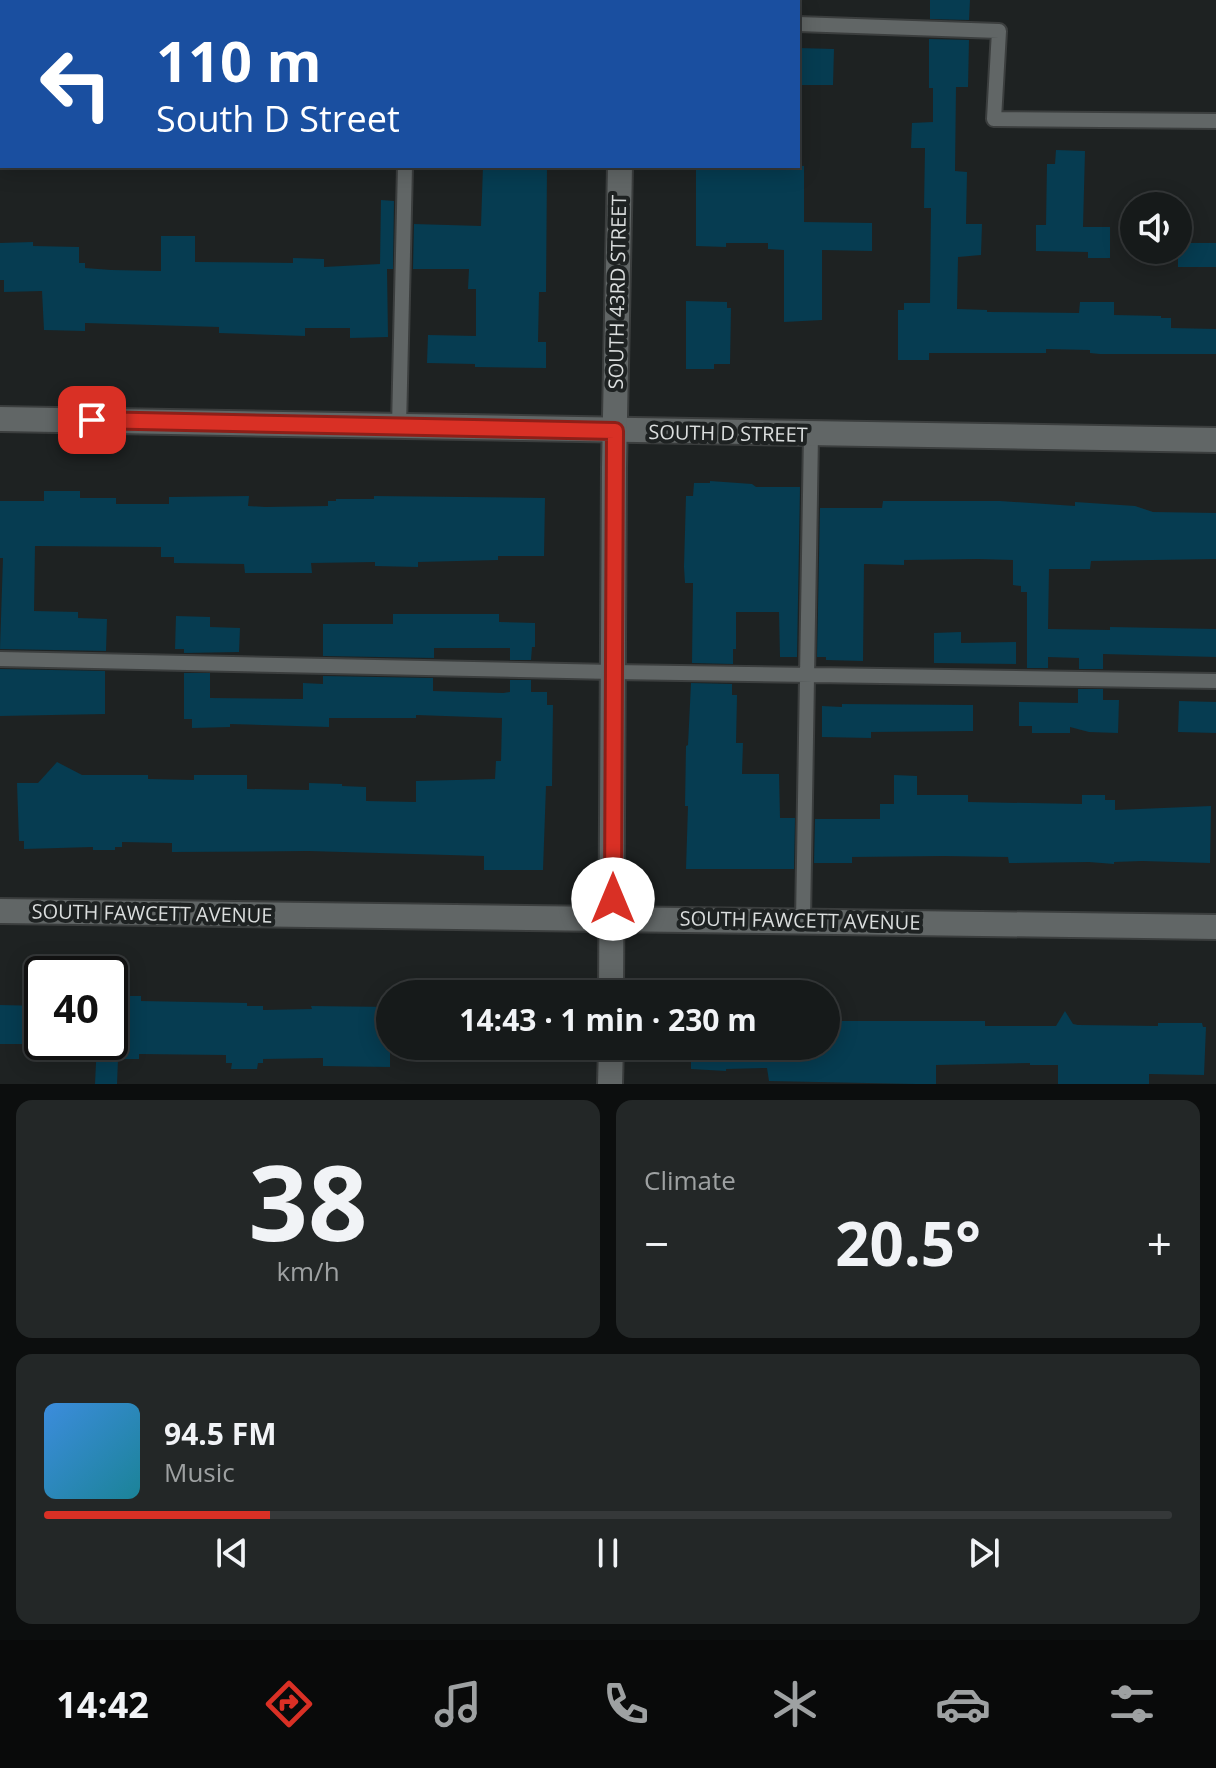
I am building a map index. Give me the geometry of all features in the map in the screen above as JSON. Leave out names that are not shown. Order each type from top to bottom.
[{"type":"street","name":"SOUTH 43RD STREET","points":[[611,980],[620,168]]},
{"type":"street","name":"SOUTH D STREET","points":[[0,419],[1216,440]]},
{"type":"street","name":"SOUTH FAWCETT AVENUE","points":[[0,911],[1216,927]]},
{"type":"street","points":[[610,1084],[611,1060]]},
{"type":"lane","points":[[800,24],[999,31],[994,119],[1216,121]]},
{"type":"lane","points":[[399,427],[405,168]]},
{"type":"lane","points":[[803,921],[811,434]]},
{"type":"lane","points":[[0,659],[1216,681]]},
{"type":"building","points":[[930,0],[970,0],[969,20],[930,19]]},
{"type":"building","points":[[929,39],[969,40],[968,87],[956,87],[955,171],[967,172],[966,224],[982,224],[981,255],[958,257],[957,309],[1079,313],[1080,302],[1114,302],[1114,315],[1161,316],[1171,318],[1171,328],[1216,329],[1216,354],[1100,354],[1090,353],[1090,350],[1046,349],[1046,353],[929,353],[929,360],[898,360],[898,310],[904,310],[904,303],[930,303],[931,208],[924,208],[925,148],[911,148],[912,123],[933,122]]},
{"type":"building","points":[[800,48],[834,49],[833,85],[800,85]]},
{"type":"building","points":[[1056,150],[1085,151],[1083,227],[1110,227],[1110,258],[1088,258],[1088,252],[1036,251],[1036,225],[1046,225],[1047,164],[1055,164]]},
{"type":"building","points":[[804,166],[804,222],[872,223],[872,251],[822,250],[822,320],[784,322],[784,250],[768,249],[768,243],[696,246],[696,168]]},
{"type":"building","points":[[483,168],[547,168],[546,292],[539,292],[538,342],[546,342],[546,368],[427,363],[428,335],[476,336],[476,289],[468,289],[469,269],[413,269],[414,224],[481,226]]},
{"type":"building","points":[[381,200],[394,201],[393,269],[387,269],[388,337],[350,338],[350,328],[305,328],[305,336],[219,333],[219,327],[85,323],[85,331],[44,330],[42,291],[4,292],[4,280],[0,280],[0,243],[33,242],[33,246],[79,247],[79,263],[85,263],[85,268],[161,271],[161,236],[195,236],[195,262],[293,263],[293,258],[324,259],[324,267],[380,264]]},
{"type":"building","points":[[1192,243],[1216,243],[1216,267],[1178,267],[1178,264],[1192,264]]},
{"type":"building","points":[[686,301],[727,302],[727,308],[731,308],[730,364],[714,364],[714,369],[686,369]]},
{"type":"building","points":[[694,483],[752,484],[756,487],[800,487],[797,657],[780,657],[779,612],[736,612],[733,664],[692,663],[693,583],[685,583],[684,567],[686,496],[693,496]]},
{"type":"building","points":[[44,491],[80,491],[80,498],[116,498],[116,504],[169,504],[169,497],[249,496],[248,506],[265,507],[328,506],[328,501],[336,499],[374,499],[374,496],[545,498],[544,556],[418,562],[418,567],[375,566],[375,562],[311,563],[312,573],[245,573],[244,564],[174,563],[174,557],[161,557],[161,547],[35,546],[34,611],[78,612],[78,618],[107,619],[106,651],[0,649],[3,558],[0,558],[0,501],[44,501]]},
{"type":"building","points":[[883,501],[1000,501],[1075,506],[1075,502],[1135,506],[1153,512],[1216,513],[1216,559],[1091,561],[1090,569],[1049,569],[1048,629],[1216,629],[1216,657],[1103,654],[1103,669],[1079,669],[1079,658],[1048,657],[1048,668],[1027,668],[1027,592],[1021,592],[1021,586],[1013,585],[1013,560],[978,559],[904,560],[904,565],[864,564],[863,661],[817,657],[820,508],[882,508]]},
{"type":"building","points":[[393,614],[499,614],[499,622],[535,623],[535,647],[532,647],[531,660],[510,660],[510,648],[434,648],[434,658],[323,656],[323,624],[393,624]]},
{"type":"building","points":[[176,616],[210,617],[210,627],[240,628],[239,652],[184,653],[184,649],[175,649]]},
{"type":"building","points":[[961,632],[961,643],[1016,642],[1016,664],[934,663],[934,633]]},
{"type":"building","points":[[0,669],[105,671],[105,714],[0,716]]},
{"type":"building","points":[[184,673],[210,673],[210,698],[303,699],[303,683],[323,684],[323,676],[433,678],[433,691],[503,693],[510,692],[510,680],[531,680],[531,692],[547,692],[547,705],[553,705],[552,786],[546,786],[543,870],[484,870],[484,856],[308,851],[172,852],[172,843],[122,842],[122,847],[115,847],[115,850],[93,850],[93,847],[24,849],[24,841],[19,841],[17,783],[38,783],[57,762],[82,775],[148,775],[148,779],[194,780],[194,775],[247,775],[247,789],[309,790],[309,783],[342,784],[366,787],[366,801],[416,802],[416,781],[495,779],[496,761],[501,761],[502,718],[416,715],[416,718],[329,718],[329,727],[230,724],[230,727],[192,728],[192,719],[184,719]]},
{"type":"building","points":[[691,683],[732,684],[732,695],[737,695],[736,743],[743,743],[742,774],[779,774],[780,818],[795,818],[794,869],[686,869],[686,746]]},
{"type":"building","points":[[1078,689],[1103,689],[1103,700],[1119,700],[1118,733],[1089,732],[1070,727],[1070,733],[1032,733],[1032,726],[1019,726],[1019,702],[1078,703]]},
{"type":"building","points":[[1179,701],[1216,702],[1216,733],[1178,732]]},
{"type":"building","points":[[842,704],[973,705],[973,731],[871,732],[871,738],[822,737],[822,706],[842,707]]},
{"type":"building","points":[[894,775],[917,776],[917,795],[968,795],[968,802],[1082,804],[1082,795],[1105,795],[1105,800],[1115,800],[1115,810],[1211,806],[1210,863],[1009,863],[1008,857],[943,856],[852,857],[852,863],[814,863],[815,819],[880,819],[880,804],[894,804]]},
{"type":"building","points":[[128,996],[141,996],[141,1001],[247,1003],[247,1006],[263,1006],[263,1010],[312,1009],[311,1006],[376,1007],[376,1060],[390,1060],[390,1067],[323,1066],[323,1058],[263,1059],[257,1069],[231,1069],[232,1063],[226,1063],[226,1055],[139,1054],[139,1059],[128,1059]]},
{"type":"building","points":[[0,1005],[24,1006],[24,1044],[0,1044]]},
{"type":"building","points":[[1065,1011],[1073,1024],[1078,1025],[1202,1023],[1206,1027],[1204,1075],[1149,1074],[1149,1084],[1058,1084],[1058,1065],[936,1065],[936,1084],[915,1084],[769,1081],[767,1068],[726,1071],[691,1069],[691,1060],[840,1060],[840,1021],[985,1021],[985,1026],[1056,1026]]},
{"type":"building","points":[[96,1060],[118,1060],[117,1084],[95,1084]]},
{"type":"route","points":[[92,420],[615,431],[613,899]]}]
